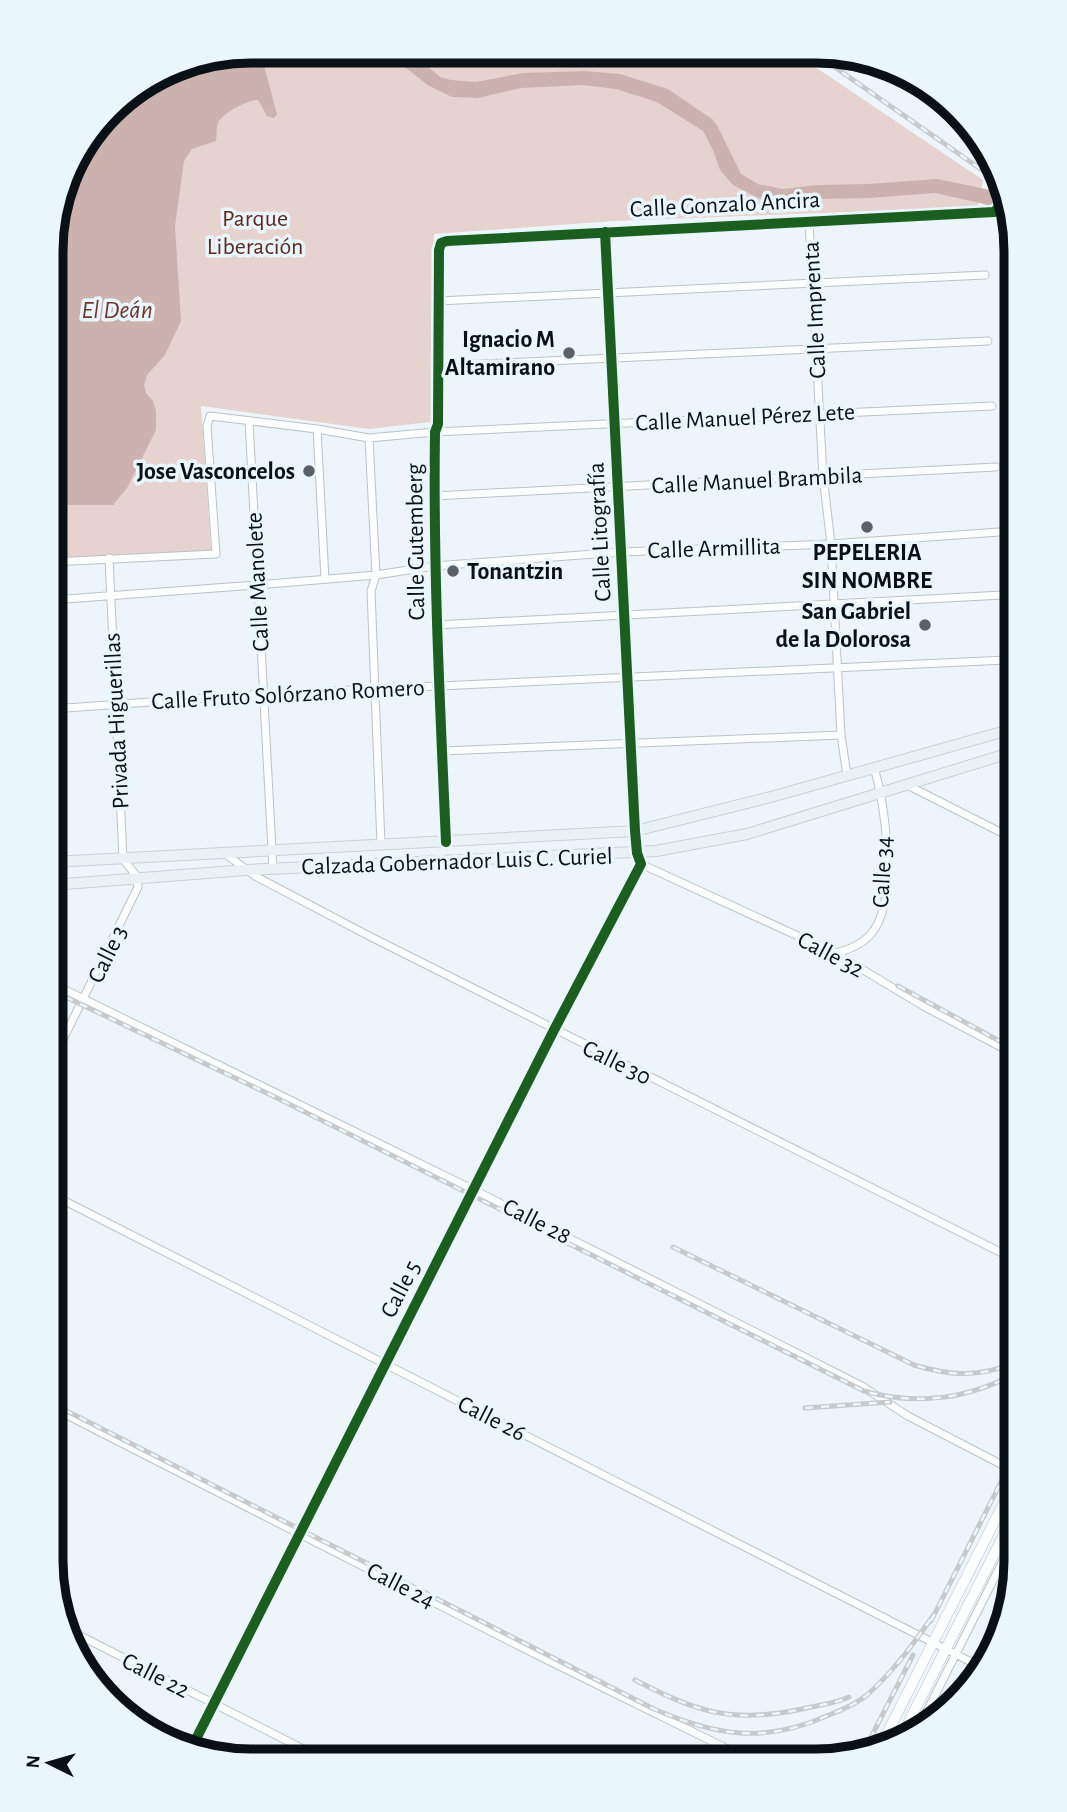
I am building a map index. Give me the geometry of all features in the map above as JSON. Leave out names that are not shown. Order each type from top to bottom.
[{"type":"main road","name":"Calzada Gobernador Luis C. Curiel","points":[[63,862],[635,831],[771,797],[1004,731]]},
{"type":"main road","name":"Calzada Gobernador Luis C. Curiel","points":[[63,885],[246,870],[639,858],[747,834],[1004,754]]},
{"type":"main road","points":[[886,1736],[1004,1503]]},
{"type":"main road","points":[[907,1726],[1004,1534]]},
{"type":"street","name":"Calle Gonzalo Ancira","points":[[441,243],[994,212],[998,208]]},
{"type":"street","name":"Calle Imprenta","points":[[809,221],[823,476],[831,544],[841,735],[847,775]]},
{"type":"street","name":"Calle Litografía","points":[[605,232],[635,831],[639,858]]},
{"type":"street","name":"Calle Gutemberg","points":[[441,243],[434,496],[436,625],[446,842]]},
{"type":"street","points":[[438,301],[985,275]]},
{"type":"street","points":[[438,366],[988,341]]},
{"type":"street","name":"Calle Manuel Pérez Lete","points":[[109,558],[216,554],[208,419],[214,416],[369,438],[435,432],[992,406]]},
{"type":"street","name":"Calle Manolete","points":[[248,421],[273,869]]},
{"type":"street","points":[[317,429],[325,579]]},
{"type":"street","points":[[369,438],[376,575],[371,591],[381,845]]},
{"type":"street","name":"Calle Manuel Brambila","points":[[434,496],[996,467]]},
{"type":"street","name":"Calle Armillita","points":[[63,599],[257,585],[376,575],[435,566],[621,552],[831,544],[999,532]]},
{"type":"street","points":[[63,561],[109,558]]},
{"type":"street","name":"Privada Higuerillas","points":[[109,558],[123,859]]},
{"type":"street","points":[[436,625],[1003,595]]},
{"type":"street","name":"Calle Fruto Solórzano Romero","points":[[63,708],[263,694],[1004,660]]},
{"type":"street","points":[[442,751],[841,735]]},
{"type":"street","name":"Calle 34","points":[[835,953],[851,949],[864,941],[878,923],[883,908],[887,837],[874,767]]},
{"type":"street","points":[[905,783],[1004,834]]},
{"type":"street","name":"Calle 30","points":[[224,853],[246,870],[359,931],[1004,1254]]},
{"type":"street","name":"Calle 32","points":[[639,858],[835,953],[925,1007],[1004,1049]]},
{"type":"street","name":"Calle 5","points":[[195,1741],[639,858]]},
{"type":"street","points":[[123,859],[137,880]]},
{"type":"street","name":"Calle 3","points":[[63,1040],[137,892],[137,880]]},
{"type":"street","name":"Calle 28","points":[[63,989],[474,1190],[862,1386],[908,1416],[1004,1466]]},
{"type":"street","name":"Calle 26","points":[[63,1200],[973,1663]]},
{"type":"street","name":"Calle 24","points":[[63,1414],[728,1749]]},
{"type":"street","points":[[926,1712],[1004,1559]]},
{"type":"street","name":"Calle 22","points":[[78,1635],[303,1749]]},
{"type":"green space","name":"Parque Liberación","points":[[251,63],[809,63],[983,180],[978,207],[614,221],[434,234],[431,422],[369,429],[201,406],[211,551],[63,559],[63,251],[69,202],[88,157],[110,127],[137,102],[179,77],[214,67]]},
{"type":"water","name":"El Deán","points":[[263,63],[277,114],[274,118],[267,116],[258,100],[242,104],[220,119],[216,141],[192,149],[184,161],[175,226],[181,321],[165,355],[147,375],[144,385],[156,411],[156,430],[127,488],[113,505],[63,505],[63,251],[69,202],[88,157],[110,127],[137,102],[157,88],[191,73],[227,65]]},
{"type":"water","points":[[401,63],[424,63],[440,77],[476,82],[523,73],[584,71],[620,74],[668,89],[712,119],[741,174],[758,184],[783,189],[937,179],[994,193],[999,211],[984,204],[935,193],[786,203],[758,198],[733,185],[720,170],[703,131],[657,102],[616,89],[582,85],[521,88],[478,98],[452,97],[429,86]]},
{"type":"railway","points":[[831,64],[987,174]]},
{"type":"railway","points":[[898,986],[1004,1043]]},
{"type":"railway","points":[[63,996],[275,1097],[864,1391],[884,1396],[923,1399],[961,1394],[1004,1379]]},
{"type":"railway","points":[[673,1247],[914,1365],[965,1374],[1004,1367]]},
{"type":"railway","points":[[805,1408],[890,1402]]},
{"type":"railway","points":[[63,1409],[654,1709],[698,1725],[741,1733],[762,1733],[806,1724],[844,1709],[867,1695],[886,1676],[935,1613]]},
{"type":"railway","points":[[931,1621],[1004,1476]]},
{"type":"railway","points":[[869,1741],[913,1655]]},
{"type":"railway","points":[[635,1680],[696,1707],[734,1715],[777,1713],[832,1703],[849,1697]]},
{"type":"cycle path","points":[[446,842],[435,535],[435,432],[438,424],[441,243],[994,212],[998,208]]},
{"type":"cycle path","points":[[195,1741],[554,1030],[641,864],[635,831],[605,232]]},
{"type":"place","name":"Ignacio M Altamirano","points":[[569,353]]},
{"type":"place","name":"Jose Vasconcelos","points":[[309,471]]},
{"type":"place","name":"PEPELERIA SIN NOMBRE","points":[[867,527]]},
{"type":"place","name":"Tonantzin","points":[[453,571]]},
{"type":"place","name":"San Gabriel de la Dolorosa","points":[[925,625]]}]
